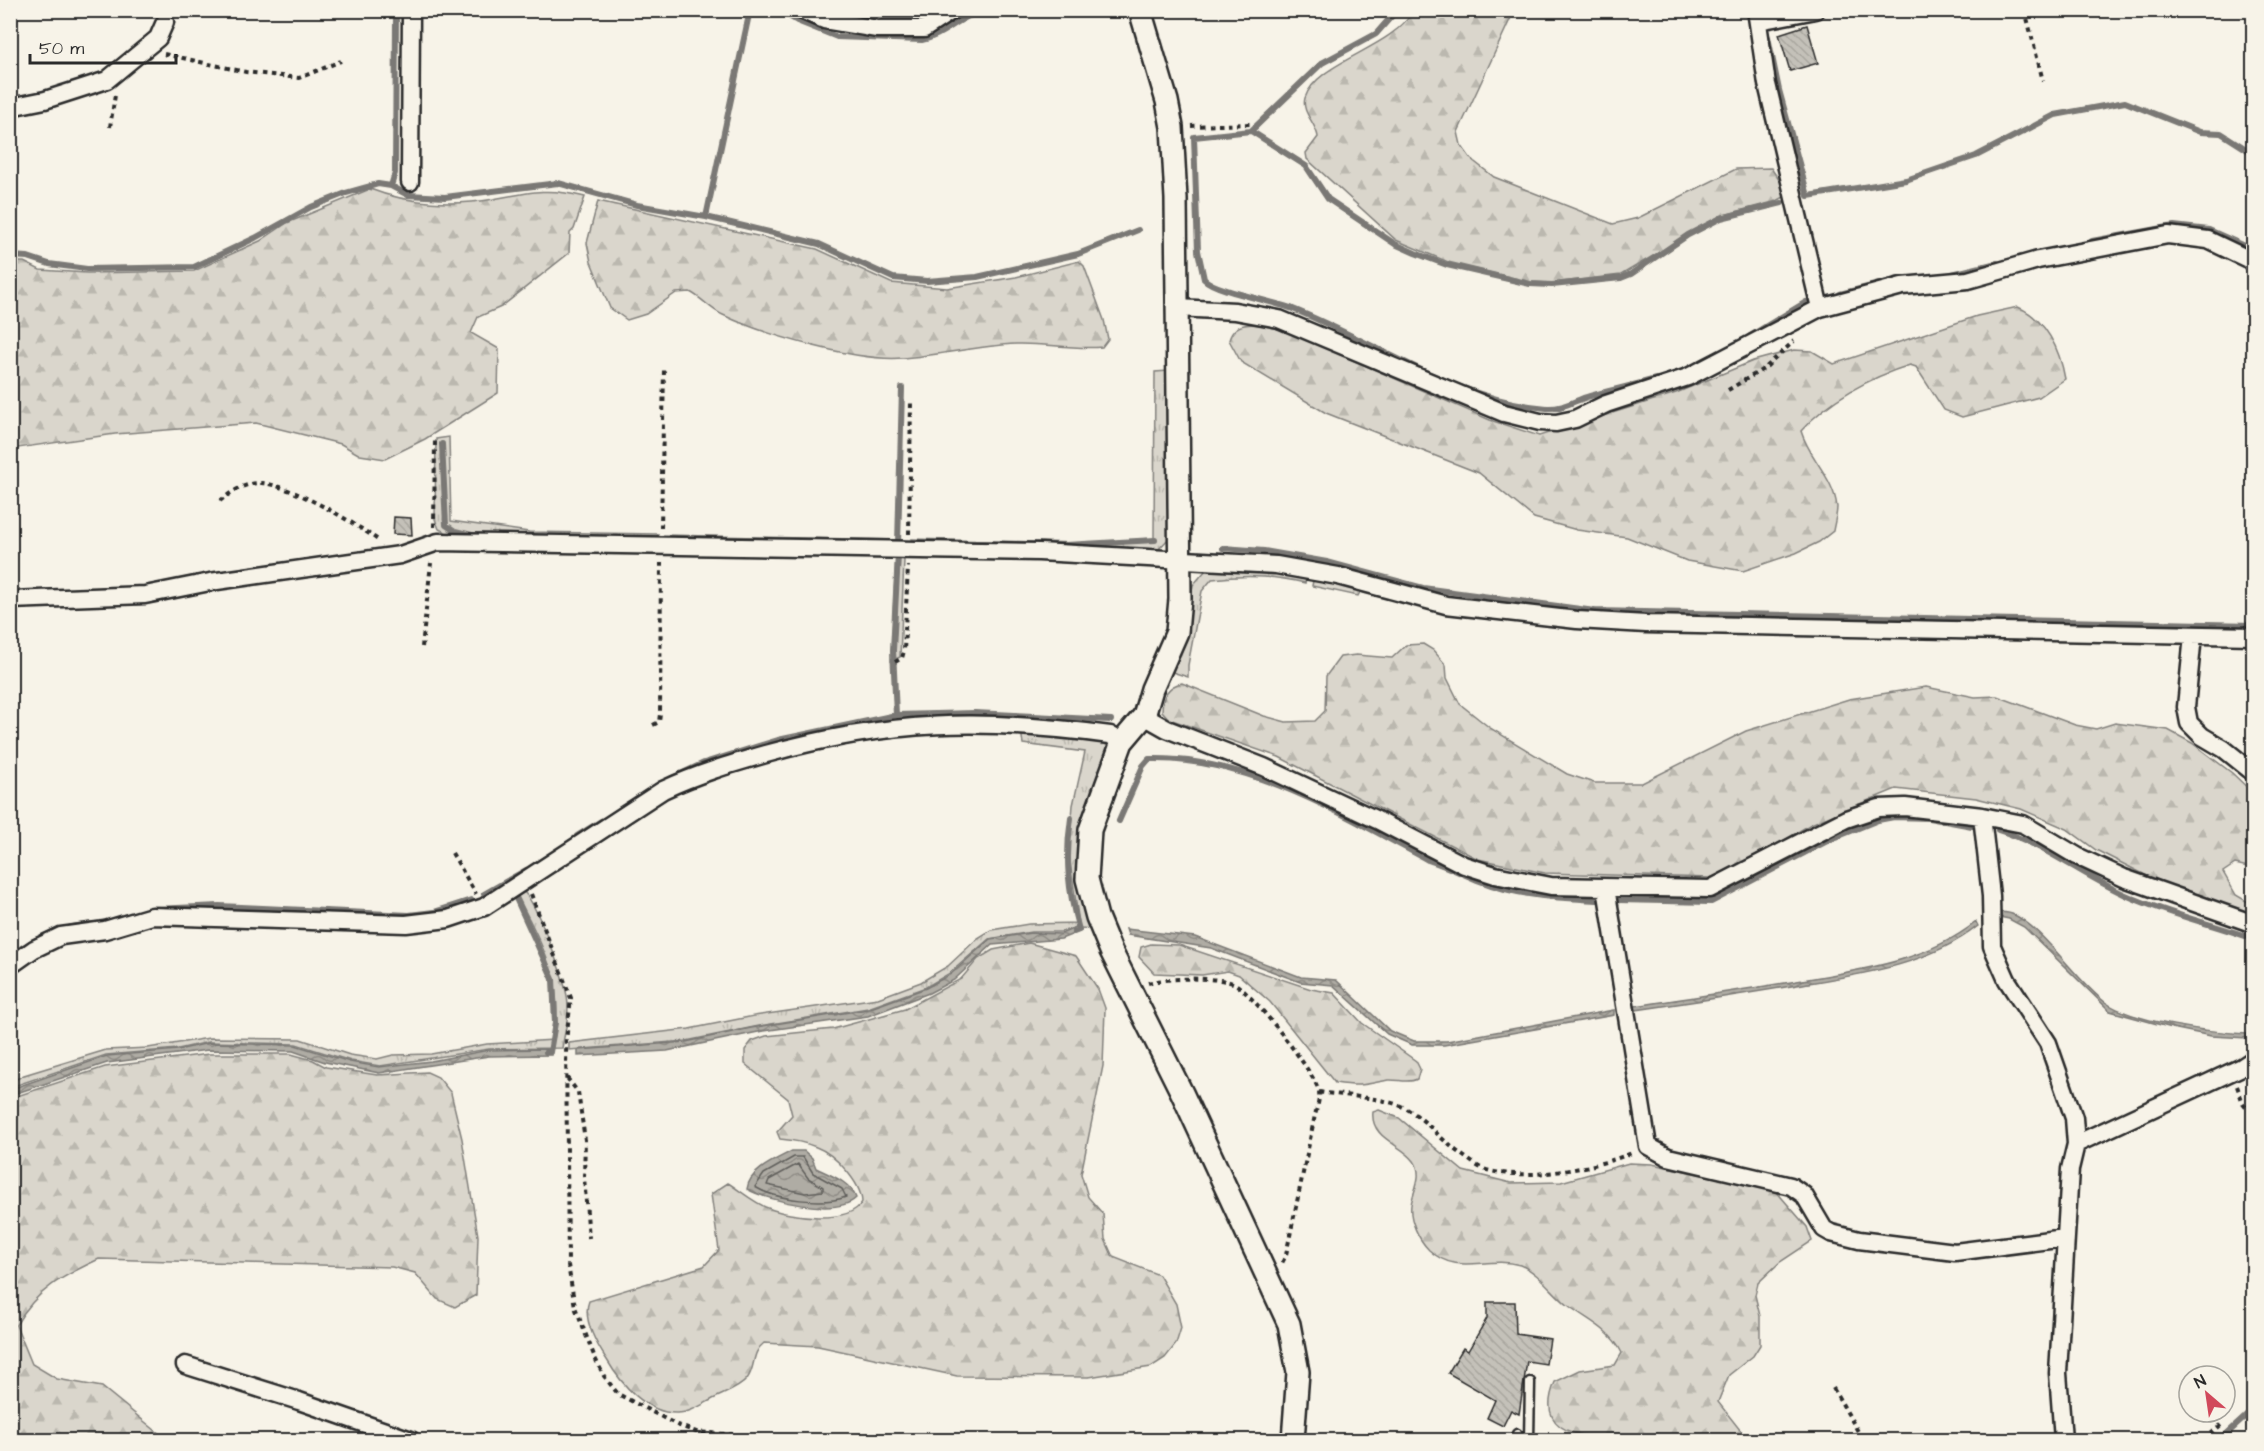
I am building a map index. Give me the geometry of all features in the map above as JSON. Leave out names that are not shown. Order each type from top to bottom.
[{"type":"street","points":[[410,182],[411,10]]},
{"type":"street","points":[[801,10],[851,27],[924,29],[953,10]]},
{"type":"street","points":[[1140,10],[1167,101],[1172,127],[1180,560],[1177,632],[1152,689],[1144,716],[1122,742],[1090,830],[1087,879],[1097,918],[1289,1324],[1298,1372],[1293,1440]]},
{"type":"street","points":[[1816,10],[1757,16],[1767,84],[1820,308]]},
{"type":"street","points":[[10,107],[45,100],[113,76],[158,38],[165,22]]},
{"type":"street","points":[[1177,308],[1235,311],[1279,319],[1521,419],[1556,423],[1688,378],[1820,308],[1902,286],[1968,280],[2038,260],[2168,235],[2208,240],[2253,262]]},
{"type":"street","points":[[10,600],[145,595],[210,582],[400,555],[435,543],[908,549],[1039,552],[1276,565],[1338,576],[1446,605],[1577,620],[1646,624],[2253,636]]},
{"type":"street","points":[[2193,635],[2186,707],[2189,723],[2253,773]]},
{"type":"street","points":[[1144,716],[1167,729],[1264,767],[1377,820],[1464,865],[1495,875],[1551,886],[1710,889],[1817,833],[1857,815],[1879,808],[1915,808],[1982,816],[2023,824],[2077,856],[2124,878],[2253,924]]},
{"type":"street","points":[[10,966],[34,949],[61,936],[105,930],[152,916],[406,924],[448,919],[484,907],[663,790],[697,774],[797,745],[874,730],[944,724],[993,723],[1110,735],[1122,742]]},
{"type":"street","points":[[1982,816],[1991,896],[1992,946],[2007,980],[2048,1043],[2074,1118],[2076,1144],[2070,1168],[2058,1373],[2063,1440]]},
{"type":"street","points":[[1606,888],[1648,1146],[1668,1157],[1791,1186],[1804,1195],[1820,1225],[1840,1236],[1955,1252],[2065,1238]]},
{"type":"street","points":[[2076,1144],[2234,1071],[2253,1059]]},
{"type":"street","points":[[185,1365],[411,1440]]},
{"type":"lane","points":[[1529,1440],[1530,1382]]},
{"type":"path","points":[[2025,10],[2043,81]]},
{"type":"path","points":[[146,49],[212,66],[299,78],[340,61]]},
{"type":"path","points":[[110,127],[116,88],[113,76]]},
{"type":"path","points":[[1172,127],[1250,124]]},
{"type":"path","points":[[1728,390],[1765,368],[1793,344],[1798,331],[1797,320]]},
{"type":"path","points":[[653,724],[659,722],[660,714],[664,370]]},
{"type":"path","points":[[895,662],[902,658],[904,651],[911,401]]},
{"type":"path","points":[[422,647],[435,543],[435,440]]},
{"type":"path","points":[[220,501],[238,488],[262,483],[322,507],[352,522],[381,542]]},
{"type":"path","points":[[452,853],[484,907]]},
{"type":"path","points":[[526,881],[571,998],[566,1041],[570,1274],[575,1307],[604,1376],[618,1394],[696,1432],[806,1440]]},
{"type":"path","points":[[1131,989],[1151,981],[1221,980],[1235,984],[1248,995],[1293,1048],[1319,1092],[1286,1255],[1271,1285]]},
{"type":"path","points":[[2234,1071],[2243,1103],[2253,1116]]},
{"type":"path","points":[[566,1076],[578,1092],[580,1102],[585,1140],[584,1177],[589,1238]]},
{"type":"path","points":[[1319,1092],[1398,1105],[1416,1114],[1459,1154],[1481,1168],[1510,1174],[1570,1169],[1620,1158],[1648,1146]]},
{"type":"path","points":[[1833,1388],[1863,1440]]},
{"type":"path","points":[[2204,1440],[2222,1424]]},
{"type":"green space","points":[[812,11],[946,11],[931,19],[898,25],[880,24]]},
{"type":"green space","points":[[1413,11],[1514,11],[1458,132],[1461,145],[1471,159],[1494,177],[1613,224],[1638,218],[1736,169],[1771,168],[1782,184],[1784,197],[1777,201],[1720,216],[1621,275],[1552,283],[1531,282],[1448,262],[1396,240],[1307,159],[1306,153],[1318,137],[1304,103],[1312,85],[1324,74],[1389,35],[1403,24]]},
{"type":"green space","points":[[370,189],[415,201],[447,203],[550,191],[585,197],[574,229],[570,233],[569,253],[501,307],[478,317],[471,333],[499,349],[498,393],[425,439],[385,459],[360,455],[341,444],[256,423],[115,434],[11,449],[11,262],[24,262],[40,270],[87,273],[194,271],[260,241],[287,223]]},
{"type":"green space","points":[[598,201],[817,249],[891,283],[947,288],[1016,277],[1079,261],[1084,266],[1104,320],[1108,339],[1102,347],[1016,344],[903,358],[862,356],[812,346],[741,323],[719,313],[690,292],[676,293],[646,314],[627,320],[610,308],[591,262],[587,243]]},
{"type":"green space","points":[[2018,307],[2028,312],[2044,327],[2055,347],[2065,379],[2039,397],[1962,417],[1944,410],[1916,367],[1910,365],[1880,376],[1851,391],[1824,409],[1801,431],[1835,497],[1837,510],[1833,531],[1819,542],[1796,553],[1743,571],[1687,561],[1627,537],[1577,530],[1534,518],[1479,473],[1326,413],[1241,362],[1229,340],[1238,327],[1246,325],[1262,325],[1286,331],[1490,420],[1539,436],[1676,393],[1753,361],[1794,350],[1812,351],[1834,364],[1977,316]]},
{"type":"green space","points":[[1168,371],[1169,538],[1157,551],[913,544],[912,539],[1080,543],[1154,539],[1155,372]]},
{"type":"green space","points":[[449,437],[451,521],[529,532],[658,534],[655,540],[449,534],[439,529],[435,519],[436,439]]},
{"type":"green space","points":[[664,535],[904,540],[903,545],[666,541]]},
{"type":"green space","points":[[896,554],[904,560],[900,657],[891,661]]},
{"type":"green space","points":[[1206,570],[1307,574],[1305,583],[1259,577],[1212,579],[1202,591],[1188,665],[1188,677],[1172,672],[1187,625],[1193,585]]},
{"type":"green space","points":[[1314,575],[1363,587],[1358,596],[1312,586]]},
{"type":"green space","points":[[1423,644],[1433,650],[1446,665],[1447,678],[1460,704],[1490,728],[1567,774],[1594,783],[1642,783],[1746,731],[1849,699],[1926,687],[1975,697],[1997,696],[2075,725],[2096,729],[2115,723],[2168,730],[2192,743],[2232,773],[2253,793],[2253,868],[2235,864],[2223,872],[2236,895],[2253,905],[2253,914],[2161,883],[2096,850],[2067,829],[2021,809],[1976,798],[1896,789],[1811,824],[1738,868],[1710,878],[1545,873],[1478,859],[1279,757],[1169,719],[1162,711],[1166,693],[1177,684],[1182,683],[1264,716],[1286,722],[1315,721],[1325,711],[1326,676],[1340,657],[1356,655],[1392,658],[1406,645]]},
{"type":"green space","points":[[1021,730],[1105,741],[1109,750],[1085,811],[1079,845],[1078,861],[1082,893],[1091,929],[1079,926],[1061,932],[1031,932],[989,939],[950,973],[926,987],[868,1008],[686,1041],[569,1050],[569,1043],[689,1029],[754,1016],[878,998],[921,982],[948,966],[978,938],[991,930],[1029,924],[1079,923],[1069,855],[1073,805],[1085,752],[1023,744]]},
{"type":"green space","points":[[521,890],[527,895],[540,921],[565,987],[568,1009],[562,1048],[489,1049],[380,1066],[351,1061],[296,1044],[209,1042],[178,1049],[106,1055],[11,1087],[11,1082],[24,1075],[106,1050],[148,1048],[209,1038],[300,1039],[350,1055],[377,1059],[393,1055],[431,1054],[487,1044],[554,1040],[557,1019],[554,981],[542,946],[516,892]]},
{"type":"green space","points":[[1029,943],[1076,956],[1098,989],[1105,1008],[1103,1066],[1081,1174],[1088,1197],[1103,1214],[1105,1239],[1113,1257],[1159,1275],[1176,1304],[1181,1328],[1176,1344],[1165,1358],[1151,1367],[1089,1377],[957,1376],[818,1346],[764,1343],[757,1351],[750,1374],[744,1382],[692,1410],[682,1413],[666,1412],[655,1409],[636,1396],[620,1379],[595,1339],[587,1316],[589,1301],[704,1266],[719,1250],[711,1194],[728,1183],[768,1208],[790,1214],[818,1217],[845,1214],[862,1202],[857,1186],[839,1162],[812,1145],[780,1139],[777,1132],[792,1115],[788,1099],[745,1064],[745,1050],[752,1041],[766,1036],[833,1029],[905,1009],[961,979],[978,959],[993,950]]},
{"type":"green space","points":[[1151,944],[1179,945],[1311,989],[1334,993],[1362,1023],[1416,1061],[1420,1069],[1417,1079],[1388,1080],[1362,1085],[1335,1083],[1270,1002],[1239,975],[1228,971],[1202,975],[1154,973],[1139,957],[1141,947]]},
{"type":"green space","points":[[209,1054],[291,1054],[313,1060],[326,1067],[377,1075],[427,1072],[438,1077],[451,1093],[462,1139],[478,1236],[476,1295],[455,1307],[437,1299],[415,1273],[392,1267],[99,1259],[52,1285],[33,1302],[16,1325],[32,1364],[57,1379],[102,1387],[167,1440],[11,1440],[11,1098],[105,1067]]},
{"type":"green space","points":[[1379,1110],[1399,1118],[1463,1171],[1511,1183],[1561,1182],[1629,1163],[1652,1164],[1775,1190],[1807,1227],[1812,1241],[1780,1262],[1758,1283],[1755,1295],[1760,1316],[1760,1345],[1753,1356],[1729,1375],[1718,1402],[1748,1440],[1690,1442],[1674,1440],[1657,1434],[1601,1437],[1581,1435],[1565,1429],[1554,1420],[1550,1404],[1555,1382],[1580,1370],[1615,1365],[1622,1353],[1605,1332],[1569,1306],[1527,1268],[1496,1262],[1462,1264],[1451,1262],[1429,1250],[1418,1235],[1411,1211],[1418,1178],[1417,1167],[1409,1155],[1376,1129],[1373,1112]]},
{"type":"water","points":[[1994,912],[2010,913],[2023,920],[2047,941],[2094,993],[2118,1009],[2153,1021],[2247,1034],[2247,1038],[2211,1036],[2110,1011],[2024,927],[2009,919],[1994,916]]},
{"type":"water","points":[[1976,922],[1978,926],[1939,950],[1872,972],[1636,1010],[1635,1006],[1874,967],[1938,946]]},
{"type":"water","points":[[1079,926],[1081,931],[1061,939],[992,945],[954,980],[929,993],[868,1016],[763,1031],[667,1051],[578,1056],[578,1050],[686,1042],[751,1028],[868,1009],[926,988],[951,974],[990,939],[1031,933],[1061,934]]},
{"type":"water","points":[[1126,929],[1195,937],[1301,977],[1336,980],[1390,1031],[1414,1041],[1447,1041],[1614,1010],[1614,1015],[1444,1045],[1412,1045],[1387,1034],[1333,985],[1300,982],[1211,948],[1128,935]]},
{"type":"water","points":[[209,1043],[295,1045],[350,1062],[379,1067],[431,1061],[489,1050],[551,1049],[552,1055],[489,1056],[379,1073],[325,1062],[293,1051],[208,1050],[107,1063],[11,1095],[11,1089],[107,1056],[178,1050]]},
{"type":"water","points":[[792,1151],[804,1151],[812,1158],[816,1168],[845,1183],[856,1198],[847,1204],[819,1207],[770,1198],[747,1189],[749,1182],[758,1171]]},
{"type":"building","points":[[1807,25],[1818,63],[1790,71],[1779,34]]},
{"type":"building","points":[[394,517],[411,518],[412,535],[393,534]]},
{"type":"building","points":[[1487,1302],[1515,1302],[1516,1334],[1550,1339],[1546,1364],[1527,1361],[1519,1414],[1511,1410],[1503,1426],[1487,1418],[1495,1400],[1448,1373],[1463,1348],[1468,1351],[1487,1318]]},
{"type":"waterway","points":[[391,186],[395,173],[396,17],[399,10]]},
{"type":"waterway","points":[[706,217],[750,10]]},
{"type":"waterway","points":[[779,10],[797,21],[837,37],[922,40],[938,34],[968,16],[987,10]]},
{"type":"waterway","points":[[1397,10],[1376,34],[1322,63],[1251,131],[1194,137],[1198,251],[1204,279],[1220,288],[1293,309],[1449,382],[1513,403],[1547,408],[1559,407],[1590,396],[1656,379]]},
{"type":"waterway","points":[[1768,37],[1779,90],[1808,196],[1906,180],[1976,156],[2055,115],[2125,102],[2200,132],[2221,133],[2254,154]]},
{"type":"waterway","points":[[1251,131],[1306,166],[1328,199],[1395,244],[1447,265],[1530,284],[1552,285],[1621,278],[1631,274],[1688,235],[1721,218],[1782,203]]},
{"type":"waterway","points":[[10,256],[28,257],[49,264],[87,269],[194,267],[255,238],[311,207],[346,193],[378,184],[391,186],[408,195],[445,197],[558,183],[637,205],[706,217],[819,244],[893,278],[927,281],[977,277],[1078,254],[1138,230]]},
{"type":"waterway","points":[[2092,241],[2174,226],[2209,230],[2254,250]]},
{"type":"waterway","points":[[1952,274],[1997,263]]},
{"type":"waterway","points":[[1840,294],[1903,278]]},
{"type":"waterway","points":[[1750,336],[1806,302]]},
{"type":"waterway","points":[[894,543],[898,544],[902,388]]},
{"type":"waterway","points":[[442,444],[446,525],[455,531],[476,536]]},
{"type":"waterway","points":[[1066,545],[1155,540]]},
{"type":"waterway","points":[[1223,548],[1264,551],[1327,562],[1423,588],[1595,611],[2254,625]]},
{"type":"waterway","points":[[896,715],[893,650],[898,555]]},
{"type":"waterway","points":[[672,778],[704,763],[778,740],[896,715],[975,713],[1111,720]]},
{"type":"waterway","points":[[1119,821],[1143,766],[1149,759],[1186,761],[1222,767],[1294,792],[1329,807],[1428,860],[1494,886],[1537,895],[1597,900]]},
{"type":"waterway","points":[[1618,900],[1711,902],[1829,840],[1878,820],[1894,817],[1929,818],[1972,826]]},
{"type":"waterway","points":[[1071,818],[1068,847],[1069,874],[1072,902],[1079,930],[1074,932]]},
{"type":"waterway","points":[[577,836],[601,821]]},
{"type":"waterway","points":[[1998,830],[2031,843],[2128,896],[2254,939]]},
{"type":"waterway","points":[[484,894],[526,870]]},
{"type":"waterway","points":[[508,881],[553,979],[555,1023],[550,1052],[546,1052]]},
{"type":"waterway","points":[[156,909],[219,906],[409,915],[434,912],[471,900]]},
{"type":"waterway","points":[[10,955],[50,933],[93,924]]},
{"type":"waterway","points":[[2220,1440],[2254,1409]]}]
